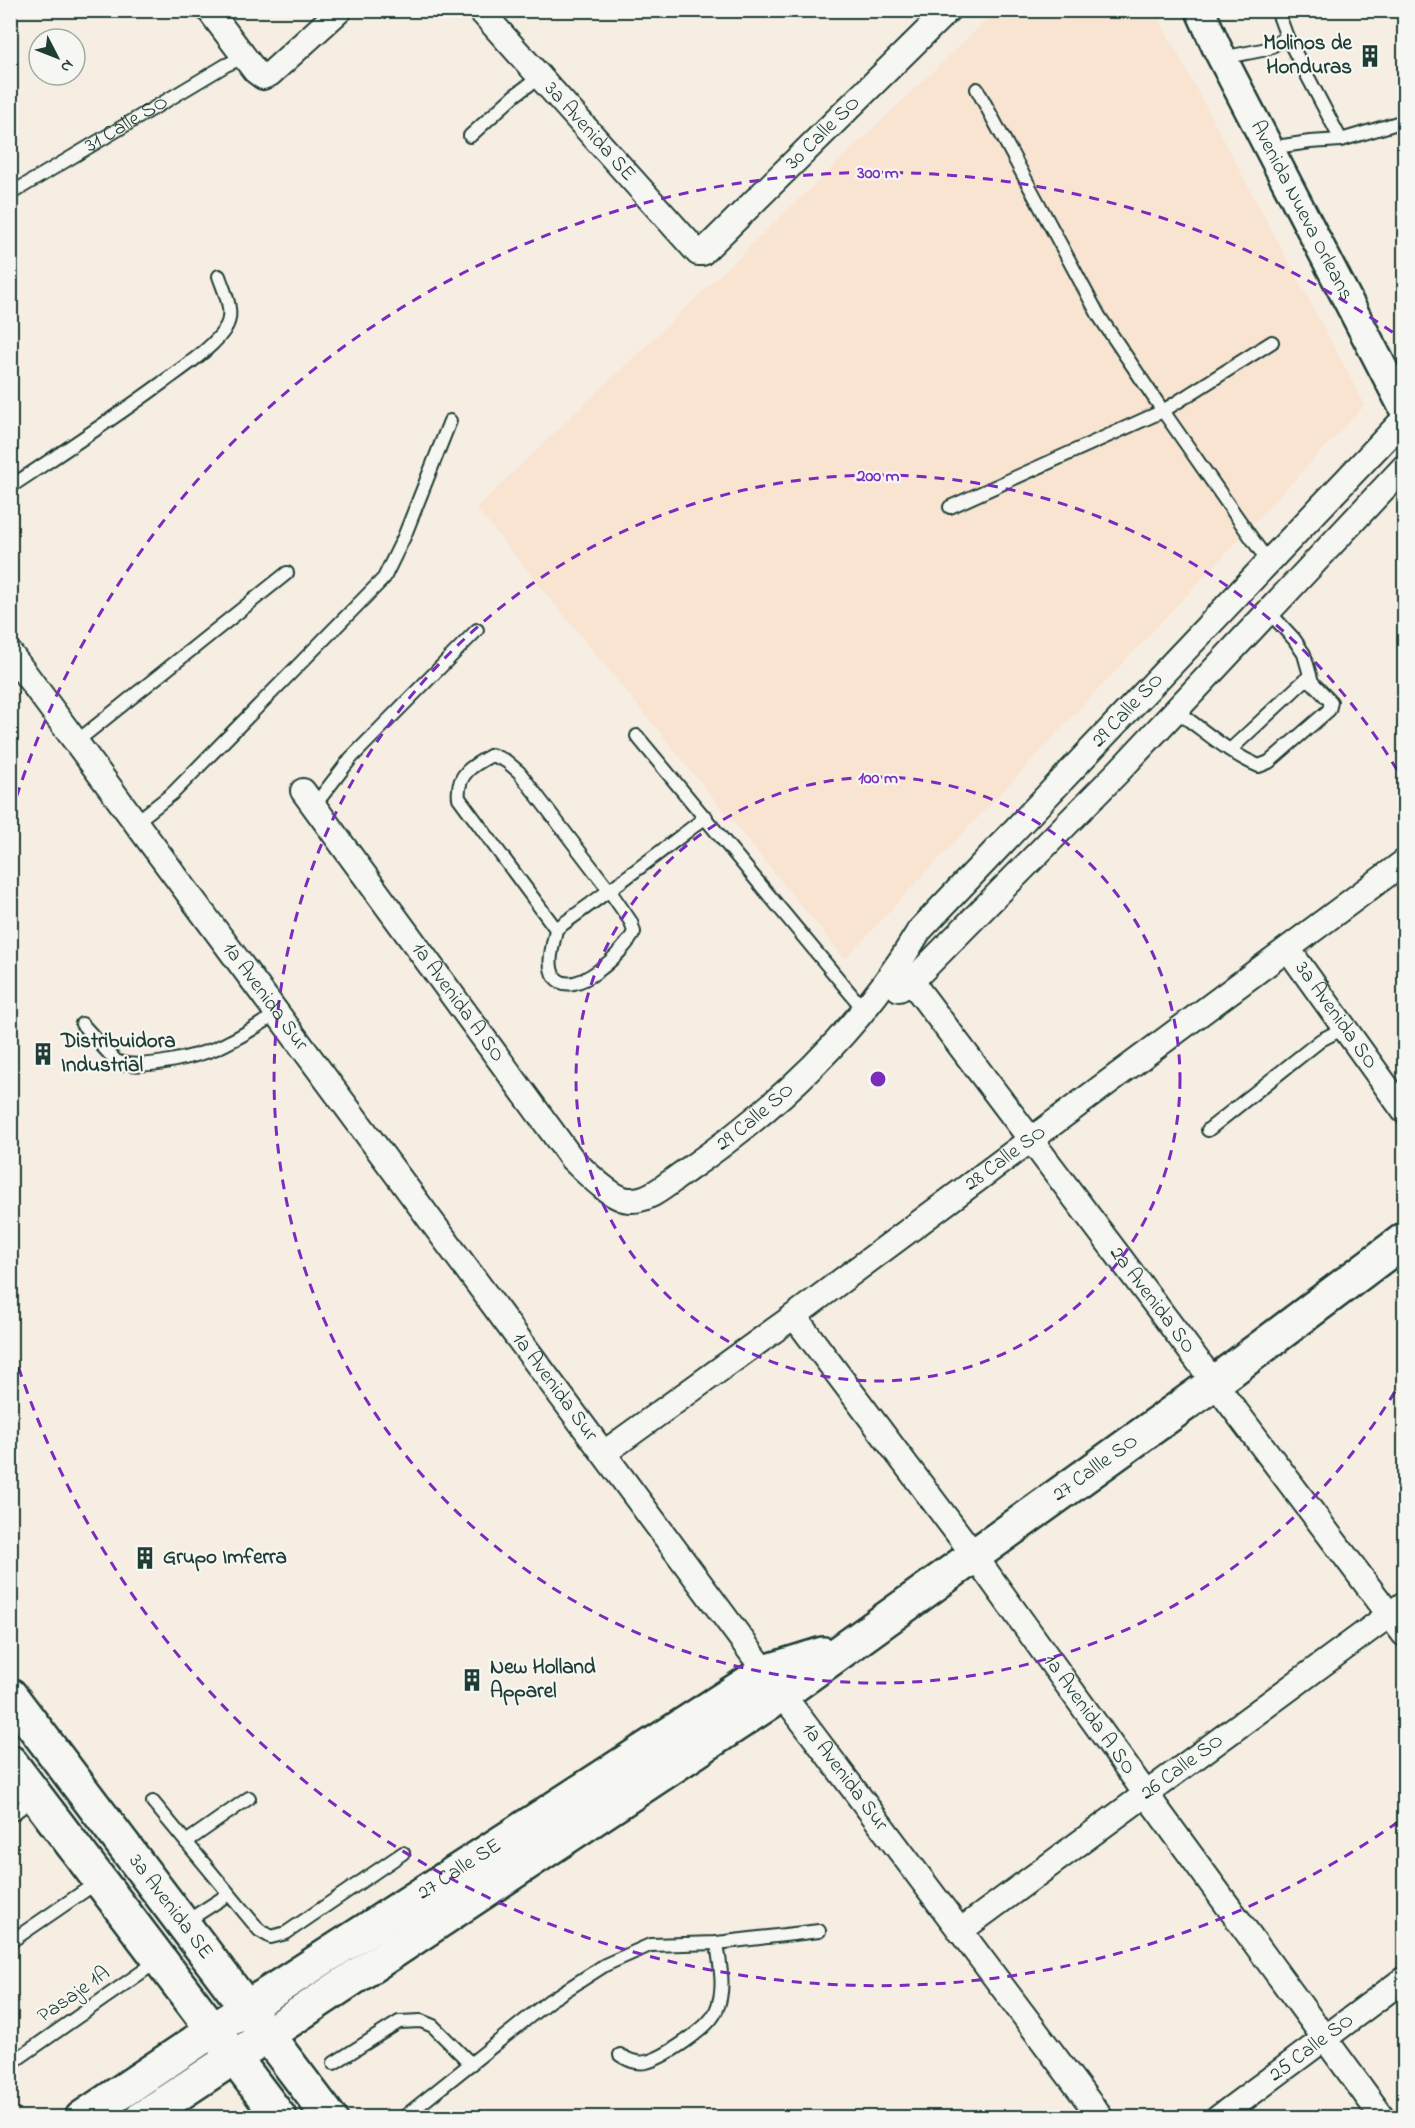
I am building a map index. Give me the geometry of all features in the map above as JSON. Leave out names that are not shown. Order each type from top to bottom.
[{"type":"main road","name":"27 Callle SO","points":[[848,1646],[1215,1383],[1404,1240]]},
{"type":"main road","name":"27 Calle SE","points":[[82,2118],[246,2008],[774,1683],[848,1646]]},
{"type":"main road","name":"27 Calle SE","points":[[142,2118],[267,2035],[774,1683]]},
{"type":"main road","name":"3a Avenida SE","points":[[10,1695],[330,2118]]},
{"type":"main road","name":"3a Avenida SE","points":[[10,1762],[280,2118]]},
{"type":"street","points":[[209,10],[258,75],[263,77],[270,74],[340,10]]},
{"type":"street","name":"3a Avenida SE","points":[[480,10],[699,253]]},
{"type":"street","name":"30 Calle SO","points":[[699,253],[704,252],[948,10]]},
{"type":"street","name":"Avenida Nueva Orleans","points":[[1200,10],[1222,57],[1404,409]]},
{"type":"street","name":"29 Calle SO","points":[[906,973],[920,931],[1404,419]]},
{"type":"street","name":"29 Calle SO","points":[[628,1201],[644,1199],[720,1147],[765,1111],[819,1060],[864,1011],[1118,772],[1404,467]]},
{"type":"street","name":"1a Avenida Sur","points":[[10,653],[774,1683],[1101,2118]]},
{"type":"street","points":[[1149,689],[1176,711]]},
{"type":"street","points":[[1094,748],[1118,772]]},
{"type":"street","name":"1a Avenida A SO","points":[[309,798],[572,1159],[592,1178],[628,1201]]},
{"type":"street","name":"28 Calle SO","points":[[604,1453],[794,1316],[1404,862]]},
{"type":"street","name":"3a Avenida SO","points":[[1287,949],[1404,1111]]},
{"type":"street","name":"2a Avenida SO","points":[[906,973],[1215,1383],[1397,1610],[1404,1635]]},
{"type":"street","name":"1a Avenida A SO","points":[[794,1316],[974,1556],[1383,2118]]},
{"type":"street","name":"26 Calle SO","points":[[960,1931],[1397,1610]]},
{"type":"street","name":"25 Calle SO","points":[[1218,2118],[1404,1979]]},
{"type":"lane","points":[[1277,10],[1287,37],[1341,140]]},
{"type":"lane","points":[[1222,57],[1267,49],[1287,37]]},
{"type":"lane","name":"31 Calle SO","points":[[10,194],[244,57]]},
{"type":"lane","points":[[470,136],[515,95],[540,77]]},
{"type":"lane","points":[[977,89],[1099,316],[1269,563]]},
{"type":"lane","points":[[1269,148],[1341,140],[1404,121]]},
{"type":"lane","points":[[10,487],[194,360],[222,334],[228,324],[230,312],[219,276]]},
{"type":"lane","points":[[951,507],[1163,411],[1272,342]]},
{"type":"lane","points":[[136,822],[173,793],[384,578],[404,537],[450,421]]},
{"type":"lane","points":[[76,742],[287,573]]},
{"type":"lane","points":[[1176,711],[1230,750],[1259,766],[1269,762],[1329,710],[1331,702],[1312,682],[1304,654],[1294,639],[1269,612]]},
{"type":"lane","points":[[309,798],[477,630]]},
{"type":"lane","points":[[1230,750],[1305,680],[1312,682]]},
{"type":"lane","points":[[637,736],[864,1011]]},
{"type":"lane","points":[[556,929],[459,798],[457,787],[462,776],[476,764],[492,755],[506,761],[519,772],[609,890],[631,922],[634,932],[630,942],[589,978],[579,983],[564,983],[554,975],[550,964],[556,929],[609,890],[706,817]]},
{"type":"lane","points":[[82,1024],[116,1061],[137,1065],[184,1059],[227,1044],[278,1013]]},
{"type":"lane","points":[[1208,1130],[1321,1040],[1344,1028]]},
{"type":"lane","points":[[10,1816],[37,1797]]},
{"type":"lane","points":[[186,1842],[249,1798]]},
{"type":"lane","points":[[153,1802],[259,1930],[271,1936],[286,1933],[403,1853]]},
{"type":"lane","points":[[10,1942],[100,1880]]},
{"type":"lane","points":[[183,1924],[229,1894]]},
{"type":"lane","points":[[403,2118],[418,2113],[471,2064],[549,2001],[605,1965],[650,1945],[717,1943],[819,1931]]},
{"type":"lane","points":[[620,2055],[633,2062],[646,2062],[678,2046],[705,2026],[716,2013],[723,1990],[717,1943]]},
{"type":"lane","name":"Pasaje 1A","points":[[10,2064],[160,1959]]},
{"type":"lane","points":[[334,2063],[399,2022],[421,2021],[433,2026],[471,2064]]},
{"type":"shaded area","points":[[996,11],[1155,11],[1365,405],[845,959],[476,508]]},
{"type":"place","name":"Molinos de Honduras","points":[[1370,56]]},
{"type":"place","name":"Distribuidora Industrial","points":[[43,1054]]},
{"type":"place","name":"Grupo Imferra","points":[[145,1558]]},
{"type":"place","name":"New Holland Apparel","points":[[472,1680]]}]
